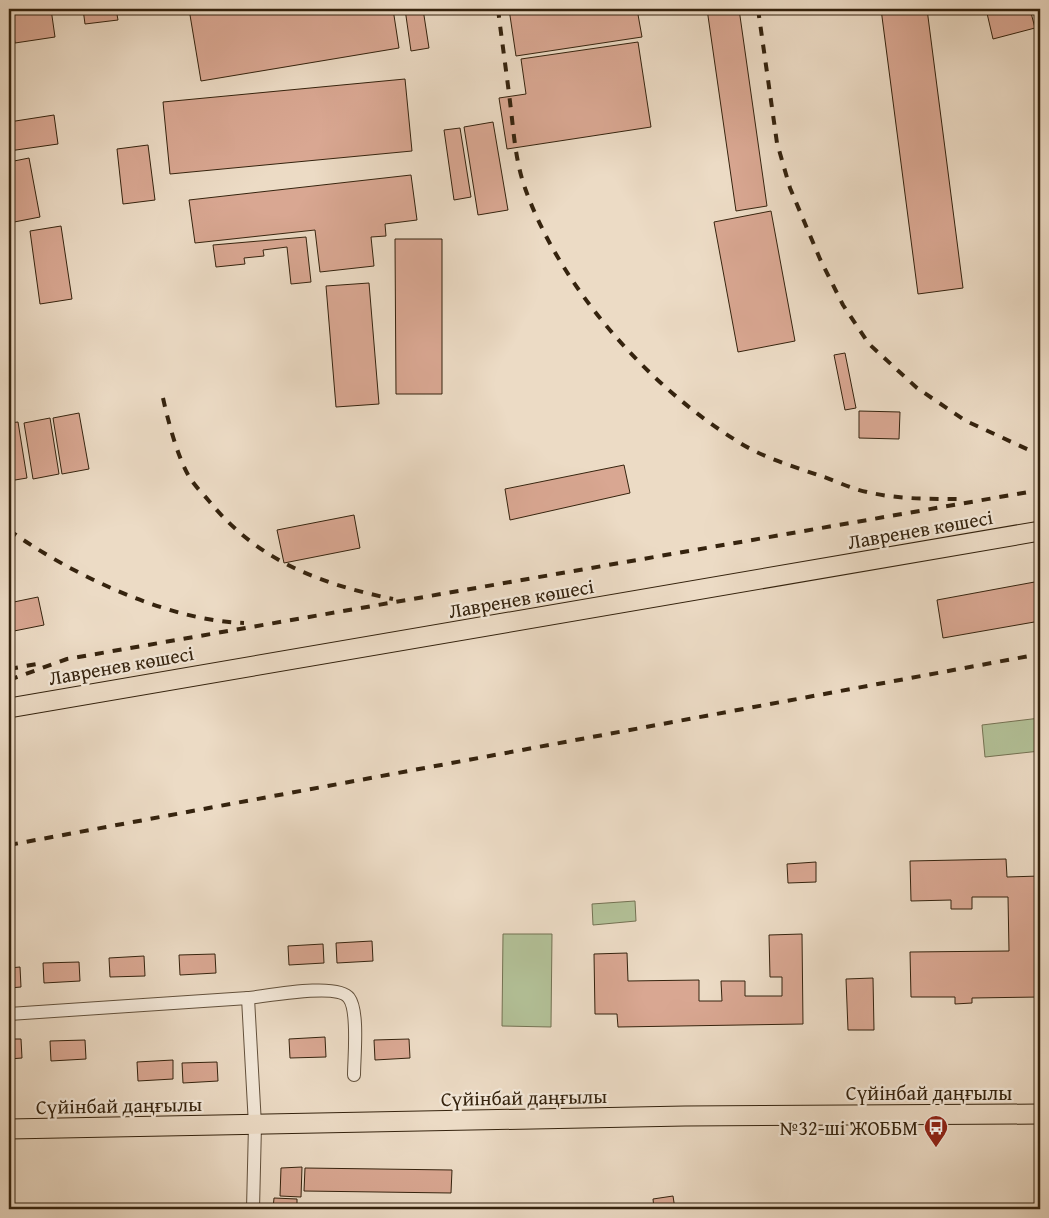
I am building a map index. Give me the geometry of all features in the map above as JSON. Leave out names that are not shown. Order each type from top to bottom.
[{"type":"main road","name":"Лавренев көшесі","points":[[9,708],[1040,531]]},
{"type":"main road","name":"Сүйінбай даңғылы","points":[[9,1129],[685,1116],[1040,1114]]},
{"type":"street","points":[[9,1014],[248,998],[320,991],[339,992],[349,998],[353,1008],[354,1075]]},
{"type":"street","points":[[248,998],[255,1125],[253,1209]]},
{"type":"green space","points":[[1040,718],[1040,751],[985,757],[982,725]]},
{"type":"green space","points":[[635,901],[636,921],[593,925],[592,904]]},
{"type":"green space","points":[[503,934],[552,934],[551,1027],[502,1026]]},
{"type":"building","points":[[10,9],[51,9],[55,37],[15,43]]},
{"type":"building","points":[[83,9],[116,9],[118,20],[85,24]]},
{"type":"building","points":[[189,9],[393,9],[399,48],[201,81]]},
{"type":"building","points":[[405,9],[423,9],[429,48],[411,51]]},
{"type":"building","points":[[509,9],[637,9],[642,37],[516,56]]},
{"type":"building","points":[[707,9],[739,9],[767,206],[736,211]]},
{"type":"building","points":[[881,9],[927,9],[963,288],[918,294]]},
{"type":"building","points":[[986,9],[1030,9],[1035,28],[993,39]]},
{"type":"building","points":[[638,42],[651,127],[507,149],[499,98],[526,94],[521,59]]},
{"type":"building","points":[[405,79],[412,151],[170,174],[163,102]]},
{"type":"building","points":[[54,115],[58,144],[9,151],[9,122]]},
{"type":"building","points":[[493,122],[508,210],[478,215],[464,127]]},
{"type":"building","points":[[460,128],[471,197],[454,200],[444,130]]},
{"type":"building","points":[[148,145],[155,200],[123,204],[117,149]]},
{"type":"building","points":[[29,158],[40,217],[9,223],[9,162]]},
{"type":"building","points":[[411,175],[417,220],[385,224],[386,236],[371,237],[374,266],[320,272],[315,230],[195,243],[189,200]]},
{"type":"building","points":[[771,211],[795,341],[738,352],[714,222]]},
{"type":"building","points":[[61,226],[72,299],[40,304],[30,231]]},
{"type":"building","points":[[306,237],[311,282],[291,284],[287,247],[263,250],[264,256],[244,258],[245,264],[216,267],[213,245]]},
{"type":"building","points":[[395,239],[442,239],[442,394],[396,394]]},
{"type":"building","points":[[369,283],[379,404],[336,407],[326,286]]},
{"type":"building","points":[[845,353],[856,408],[845,410],[834,355]]},
{"type":"building","points":[[859,411],[900,412],[899,439],[859,438]]},
{"type":"building","points":[[79,413],[89,469],[62,474],[53,418]]},
{"type":"building","points":[[50,418],[59,474],[33,479],[24,423]]},
{"type":"building","points":[[18,422],[27,478],[9,481],[9,423]]},
{"type":"building","points":[[624,465],[630,493],[510,520],[505,489]]},
{"type":"building","points":[[354,515],[360,548],[284,563],[277,530]]},
{"type":"building","points":[[1040,581],[1040,621],[943,638],[937,600]]},
{"type":"building","points":[[38,597],[44,625],[9,632],[9,603]]},
{"type":"building","points":[[1006,859],[1007,877],[1040,876],[1040,997],[972,998],[972,1003],[955,1004],[955,997],[911,997],[910,952],[1009,951],[1008,897],[972,897],[972,909],[951,909],[951,900],[911,901],[910,861]]},
{"type":"building","points":[[816,862],[816,882],[788,883],[787,864]]},
{"type":"building","points":[[802,934],[803,1024],[618,1027],[617,1014],[595,1014],[594,954],[627,953],[628,981],[699,980],[699,1001],[722,1001],[721,981],[745,981],[745,996],[782,996],[782,977],[770,977],[769,935]]},
{"type":"building","points":[[372,941],[373,961],[337,963],[336,943]]},
{"type":"building","points":[[323,944],[324,963],[289,965],[288,946]]},
{"type":"building","points":[[215,954],[216,973],[180,975],[179,955]]},
{"type":"building","points":[[144,956],[145,976],[110,977],[109,958]]},
{"type":"building","points":[[79,962],[80,981],[44,983],[43,963]]},
{"type":"building","points":[[20,967],[21,987],[9,988],[9,968]]},
{"type":"building","points":[[873,978],[874,1030],[848,1030],[846,979]]},
{"type":"building","points":[[325,1037],[326,1057],[290,1058],[289,1039]]},
{"type":"building","points":[[9,1039],[21,1039],[22,1058],[9,1059]]},
{"type":"building","points":[[409,1039],[410,1058],[375,1060],[374,1040]]},
{"type":"building","points":[[85,1040],[86,1059],[51,1061],[50,1041]]},
{"type":"building","points":[[173,1060],[173,1079],[138,1081],[137,1062]]},
{"type":"building","points":[[217,1062],[218,1081],[183,1083],[182,1063]]},
{"type":"building","points":[[302,1167],[301,1197],[280,1196],[281,1168]]},
{"type":"building","points":[[305,1168],[452,1170],[451,1193],[304,1191]]},
{"type":"building","points":[[673,1196],[675,1209],[654,1209],[653,1199]]},
{"type":"building","points":[[274,1198],[297,1199],[297,1209],[273,1209]]},
{"type":"railway","points":[[498,9],[519,169],[525,188],[560,262],[584,297],[640,363],[671,392],[704,418],[737,441],[768,457],[867,492],[923,499],[957,499]]},
{"type":"railway","points":[[758,9],[777,143],[790,188],[820,259],[843,305],[869,344],[917,388],[966,421],[1040,455]]},
{"type":"railway","points":[[163,398],[178,450],[190,478],[228,522],[248,540],[292,567],[316,577],[340,586],[393,599]]},
{"type":"railway","points":[[9,680],[67,659],[1040,490]]},
{"type":"railway","points":[[9,530],[61,563],[121,592],[184,614],[244,623]]},
{"type":"railway","points":[[9,845],[1040,654]]},
{"type":"railway","points":[[9,669],[37,664]]},
{"type":"place","name":"№32-ші ЖОББМ","points":[[936,1148]]}]
